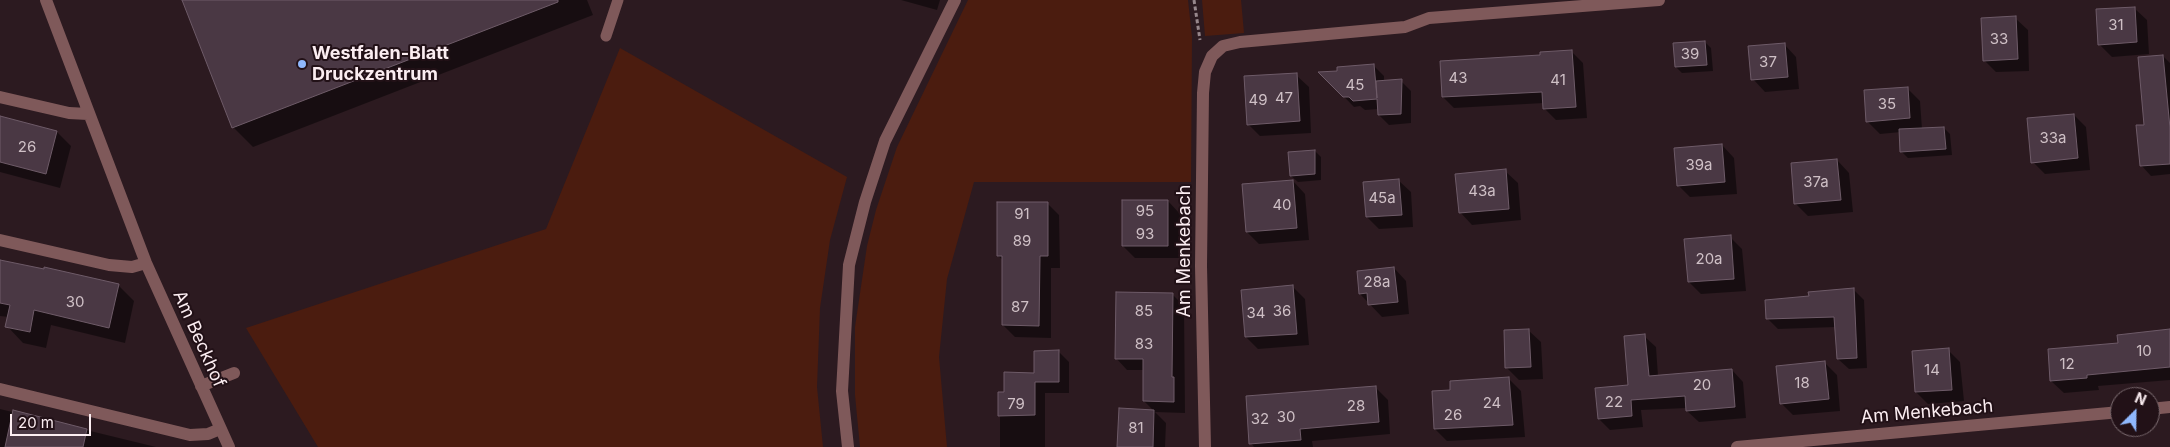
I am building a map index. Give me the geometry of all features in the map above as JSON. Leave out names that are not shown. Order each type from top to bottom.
[{"type":"street","name":"Am Beckhof","points":[[46,0],[146,263],[229,447]]},
{"type":"street","points":[[848,447],[842,391],[849,265],[865,202],[885,141],[955,0]]},
{"type":"street","points":[[1212,56],[1223,46],[1240,42],[1405,27],[1429,18],[1659,0]]},
{"type":"street","name":"Am Menkebach","points":[[1205,447],[1201,266],[1203,93],[1205,72],[1212,56]]},
{"type":"street","points":[[0,97],[69,113],[88,114]]},
{"type":"street","points":[[0,240],[109,266],[132,267],[146,263]]},
{"type":"street","points":[[201,386],[234,373]]},
{"type":"street","points":[[0,389],[190,435],[208,434],[220,429]]},
{"type":"street","name":"Am Menkebach","points":[[1737,447],[2110,413]]},
{"type":"lane","points":[[606,36],[618,0]]},
{"type":"path","points":[[1194,0],[1200,40],[1212,56]]},
{"type":"shaded area","points":[[968,0],[1188,0],[1192,37],[1191,182],[974,182],[947,279],[939,357],[947,447],[860,447],[855,395],[855,327],[867,246],[876,210],[897,147]]},
{"type":"shaded area","points":[[1202,0],[1241,0],[1244,33],[1205,36]]},
{"type":"shaded area","points":[[620,48],[847,177],[830,240],[820,308],[817,387],[823,447],[318,447],[246,328],[546,229]]},
{"type":"building","name":"Westfalen-Blatt Druckzentrum","points":[[182,0],[558,0],[558,2],[232,128]]},
{"type":"building","points":[[2135,7],[2137,42],[2098,45],[2096,9]]},
{"type":"building","points":[[2016,16],[2018,59],[1983,61],[1981,18]]},
{"type":"building","points":[[1705,41],[1707,65],[1675,67],[1673,43]]},
{"type":"building","points":[[1785,43],[1788,77],[1751,80],[1748,46]]},
{"type":"building","points":[[1572,50],[1576,107],[1543,109],[1542,92],[1442,97],[1440,61],[1540,55],[1540,52]]},
{"type":"building","points":[[2163,55],[2170,128],[2170,164],[2140,166],[2136,125],[2144,125],[2138,57]]},
{"type":"building","points":[[1374,64],[1377,98],[1376,81],[1402,79],[1401,114],[1378,115],[1377,99],[1353,101],[1349,97],[1343,97],[1318,72],[1337,71],[1337,67]]},
{"type":"building","points":[[1297,73],[1300,121],[1247,125],[1244,76]]},
{"type":"building","points":[[1908,87],[1910,118],[1866,122],[1864,90]]},
{"type":"building","points":[[2074,114],[2078,158],[2031,163],[2027,118]]},
{"type":"building","points":[[0,116],[57,131],[46,174],[0,162]]},
{"type":"building","points":[[1944,127],[1946,149],[1900,152],[1899,129]]},
{"type":"building","points":[[1722,144],[1725,182],[1677,186],[1674,148]]},
{"type":"building","points":[[1315,150],[1315,174],[1290,176],[1288,152]]},
{"type":"building","points":[[1837,159],[1841,200],[1794,204],[1791,163]]},
{"type":"building","points":[[1506,169],[1509,209],[1459,213],[1455,174]]},
{"type":"building","points":[[1399,179],[1402,215],[1366,217],[1363,182]]},
{"type":"building","points":[[1293,180],[1297,228],[1246,232],[1242,184]]},
{"type":"building","points":[[1122,200],[1168,200],[1168,246],[1122,246]]},
{"type":"building","points":[[997,202],[1048,202],[1048,256],[1040,256],[1039,326],[1002,325],[1002,256],[997,256]]},
{"type":"building","points":[[1731,235],[1734,279],[1688,282],[1684,239]]},
{"type":"building","points":[[0,260],[44,269],[44,267],[119,284],[109,328],[34,310],[30,332],[5,327],[10,305],[0,303]]},
{"type":"building","points":[[1394,267],[1398,302],[1368,305],[1367,293],[1359,294],[1357,271]]},
{"type":"building","points":[[1293,285],[1297,334],[1245,337],[1241,290]]},
{"type":"building","points":[[1854,288],[1857,358],[1837,359],[1834,317],[1766,319],[1765,300],[1809,296],[1808,292]]},
{"type":"building","points":[[1116,292],[1173,293],[1172,377],[1174,377],[1174,402],[1143,401],[1143,359],[1115,359]]},
{"type":"building","points":[[1529,329],[1531,367],[1505,368],[1504,330]]},
{"type":"building","points":[[2170,329],[2170,367],[2087,375],[2087,378],[2050,381],[2048,349],[2118,343],[2117,335]]},
{"type":"building","points":[[1645,334],[1649,376],[1732,369],[1735,407],[1686,411],[1685,396],[1631,400],[1632,416],[1598,419],[1595,388],[1628,385],[1624,336]]},
{"type":"building","points":[[1949,348],[1952,390],[1915,392],[1912,351]]},
{"type":"building","points":[[1059,350],[1059,382],[1035,382],[1035,415],[998,416],[998,392],[1004,392],[1004,372],[1034,373],[1034,351]]},
{"type":"building","points":[[1825,361],[1829,399],[1780,404],[1776,366]]},
{"type":"building","points":[[1509,377],[1513,425],[1434,429],[1432,391],[1450,390],[1450,381]]},
{"type":"building","points":[[1376,386],[1379,422],[1300,429],[1301,440],[1249,444],[1246,396]]},
{"type":"building","points":[[1119,408],[1154,410],[1153,447],[1117,447]]},
{"type":"building","points":[[13,410],[87,429],[83,447],[5,447]]},
{"type":"place","name":"Westfalen-Blatt Druckzentrum","points":[[302,64]]}]
